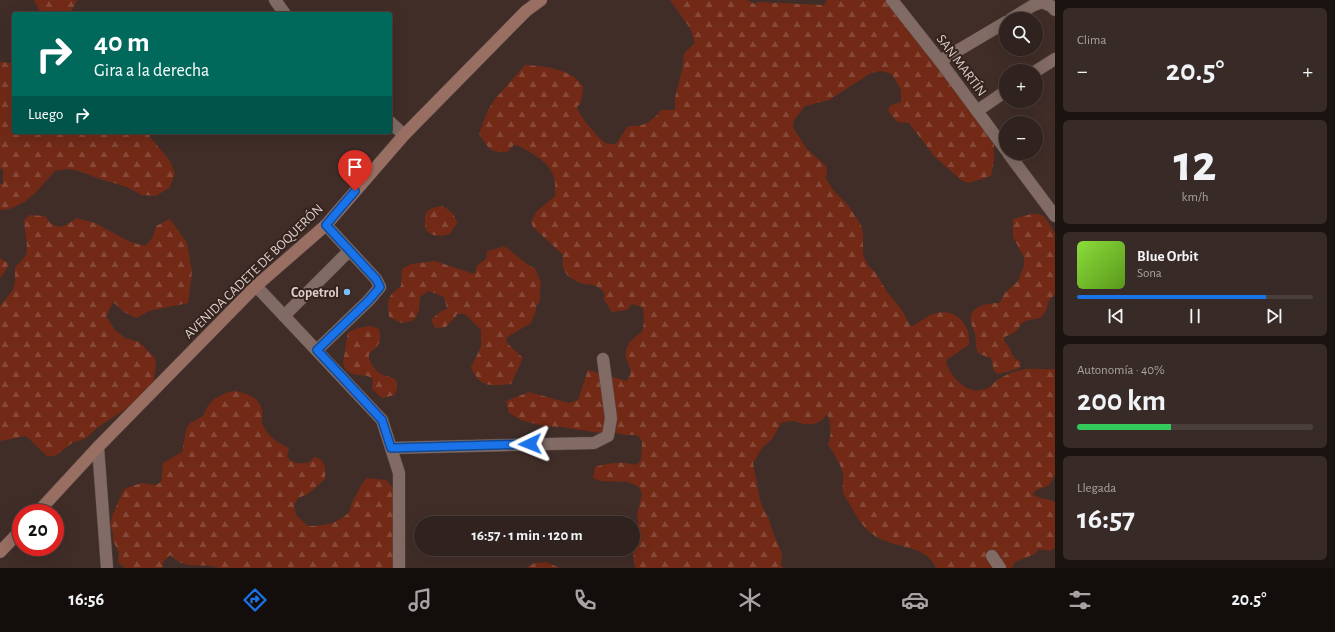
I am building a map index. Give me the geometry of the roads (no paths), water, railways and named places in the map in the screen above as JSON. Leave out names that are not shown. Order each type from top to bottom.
[{"type":"main road","name":"AVENIDA CADETE DE BOQUERÓN","points":[[45,504],[98,447],[256,286],[326,225],[404,135],[526,11],[541,0]]},
{"type":"main road","points":[[0,552],[12,539]]},
{"type":"street","points":[[275,0],[284,12]]},
{"type":"street","name":"SAN MARTÍN","points":[[892,0],[940,61],[999,141]]},
{"type":"street","points":[[1022,12],[1042,2],[1051,6],[1055,10]]},
{"type":"street","points":[[940,61],[999,26]]},
{"type":"street","points":[[1043,67],[1055,59]]},
{"type":"street","points":[[977,111],[999,97]]},
{"type":"street","points":[[392,124],[404,135]]},
{"type":"street","points":[[1013,160],[1055,216]]},
{"type":"street","points":[[317,350],[369,300],[380,287],[376,279],[326,225]]},
{"type":"street","points":[[284,316],[349,251]]},
{"type":"street","points":[[256,286],[382,420],[399,473],[399,568]]},
{"type":"street","points":[[391,448],[594,442],[608,436],[611,418],[603,359]]},
{"type":"street","points":[[98,447],[107,568]]},
{"type":"street","points":[[992,556],[1000,568]]},
{"type":"place","name":"Copetrol","points":[[347,292]]}]
